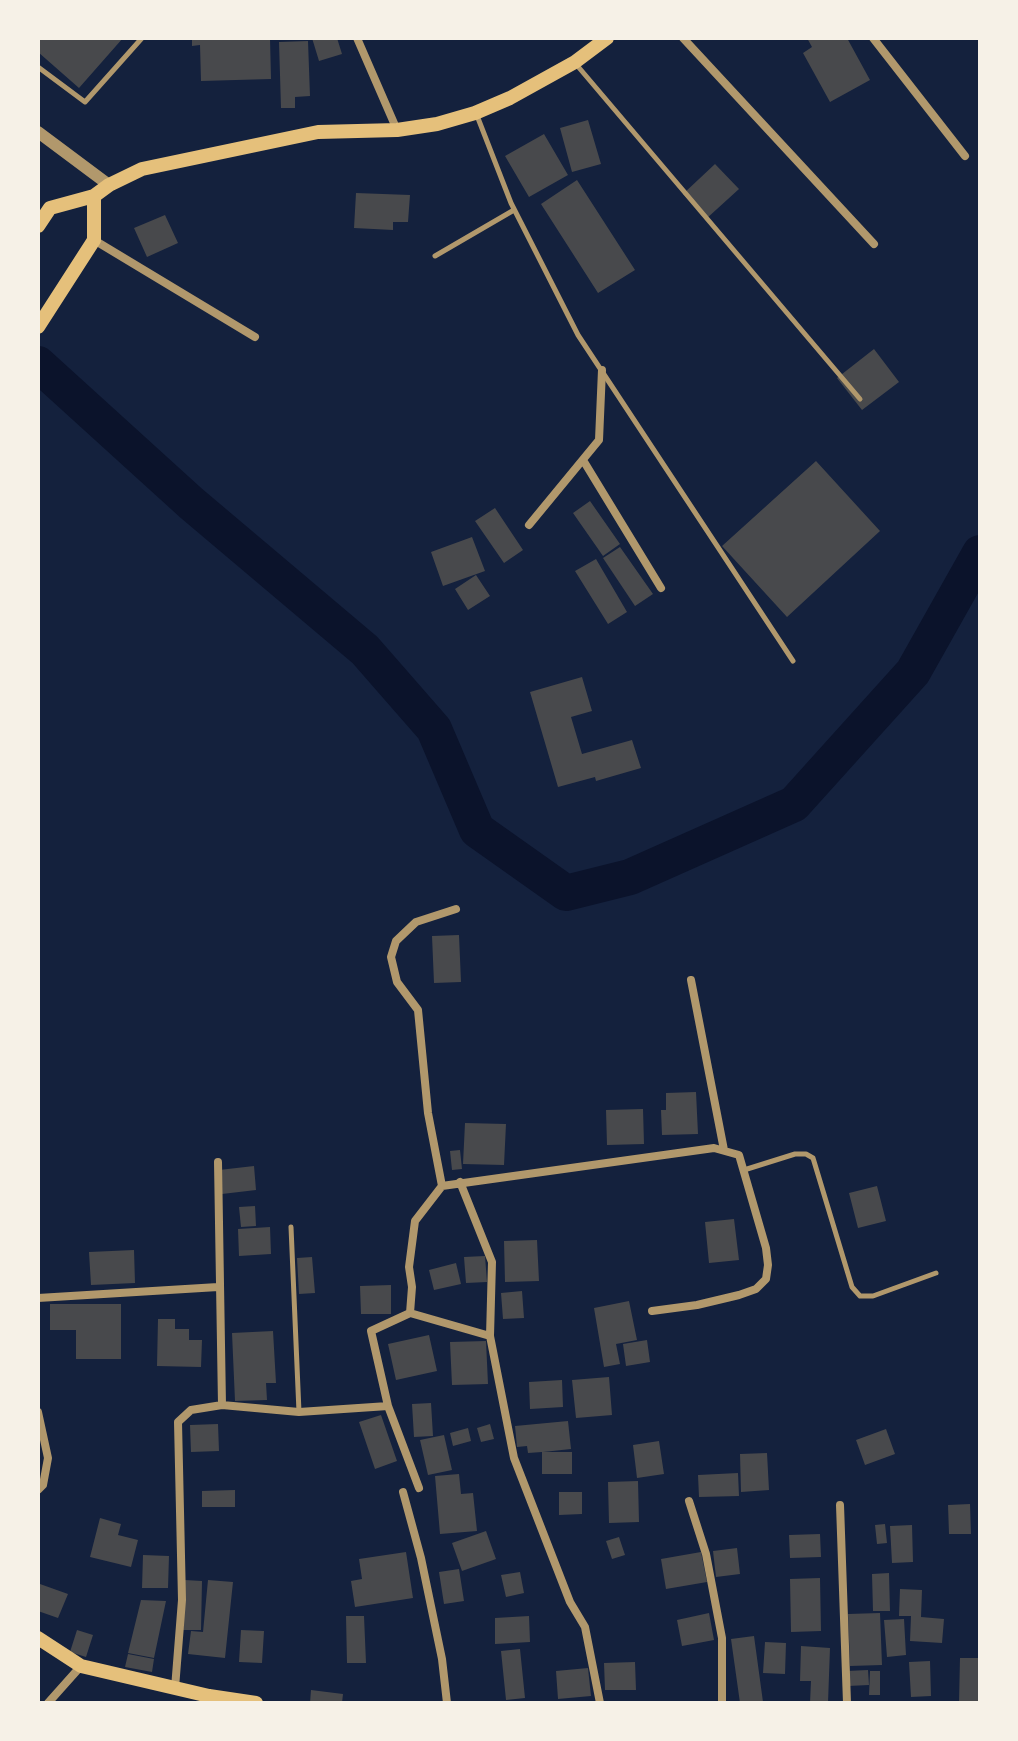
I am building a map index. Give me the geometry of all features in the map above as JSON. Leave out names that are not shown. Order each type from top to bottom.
[{"type":"main road","points":[[38,226],[50,208],[94,196],[142,169],[318,132],[397,130],[437,124],[475,113],[510,98],[575,62],[607,38]]},
{"type":"main road","points":[[38,327],[94,240],[94,196]]},
{"type":"main road","points":[[38,1638],[81,1666],[175,1688],[206,1699],[256,1703]]},
{"type":"street","points":[[357,38],[397,130]]},
{"type":"street","points":[[683,38],[874,244]]},
{"type":"street","points":[[873,38],[965,156]]},
{"type":"street","points":[[38,132],[109,185]]},
{"type":"street","points":[[94,240],[255,337]]},
{"type":"street","points":[[529,525],[599,440],[602,370]]},
{"type":"street","points":[[583,460],[661,588]]},
{"type":"street","points":[[442,1186],[428,1113],[418,1010],[397,982],[391,957],[396,941],[416,922],[456,909]]},
{"type":"street","points":[[691,980],[724,1150]]},
{"type":"street","points":[[410,1313],[412,1287],[409,1267],[415,1221],[442,1186],[701,1150],[724,1150],[739,1155],[766,1248],[766,1279],[756,1289],[739,1295],[652,1311]]},
{"type":"street","points":[[218,1162],[222,1405]]},
{"type":"street","points":[[460,1182],[492,1262],[490,1336],[514,1458],[570,1602],[585,1627],[600,1703]]},
{"type":"street","points":[[38,1298],[218,1287]]},
{"type":"street","points":[[419,1488],[388,1406],[371,1331],[410,1313],[490,1336]]},
{"type":"street","points":[[175,1688],[182,1600],[178,1422],[191,1410],[222,1405],[299,1412],[388,1406]]},
{"type":"street","points":[[38,1412],[48,1458],[43,1485],[38,1490]]},
{"type":"street","points":[[403,1492],[427,1587],[442,1659],[447,1703]]},
{"type":"street","points":[[689,1501],[706,1554],[722,1638],[722,1703]]},
{"type":"street","points":[[840,1505],[847,1703]]},
{"type":"street","points":[[48,1703],[81,1666]]},
{"type":"lane","points":[[38,67],[85,102],[142,38]]},
{"type":"lane","points":[[575,62],[860,399]]},
{"type":"lane","points":[[475,113],[514,210],[578,335],[793,661]]},
{"type":"lane","points":[[435,256],[514,210]]},
{"type":"lane","points":[[744,1170],[795,1154],[813,1158],[856,1294],[866,1298],[936,1273]]},
{"type":"lane","points":[[291,1227],[299,1412]]},
{"type":"building","points":[[38,38],[123,38],[79,88],[38,52]]},
{"type":"building","points":[[192,38],[270,38],[271,79],[201,81],[200,45],[192,46]]},
{"type":"building","points":[[312,38],[337,38],[342,54],[319,61]]},
{"type":"building","points":[[807,38],[847,38],[870,80],[830,102],[803,53],[812,47]]},
{"type":"building","points":[[308,41],[310,96],[295,97],[295,108],[281,108],[279,42]]},
{"type":"building","points":[[588,120],[601,164],[572,172],[560,128]]},
{"type":"building","points":[[544,134],[568,175],[529,197],[505,156]]},
{"type":"building","points":[[715,164],[739,189],[706,219],[683,194]]},
{"type":"building","points":[[577,180],[635,270],[598,293],[541,204]]},
{"type":"building","points":[[356,193],[410,195],[408,222],[393,222],[393,230],[354,228]]},
{"type":"building","points":[[165,215],[178,243],[147,257],[134,228]]},
{"type":"building","points":[[874,349],[899,382],[862,410],[837,378]]},
{"type":"building","points":[[816,461],[880,531],[787,617],[722,546]]},
{"type":"building","points":[[590,501],[620,544],[603,556],[573,513]]},
{"type":"building","points":[[495,508],[523,550],[504,563],[475,521]]},
{"type":"building","points":[[472,537],[485,571],[443,586],[431,552]]},
{"type":"building","points":[[620,547],[653,594],[635,606],[603,558]]},
{"type":"building","points":[[596,559],[627,612],[608,624],[575,571]]},
{"type":"building","points":[[476,575],[490,596],[468,610],[455,589]]},
{"type":"building","points":[[582,677],[592,711],[571,717],[582,754],[632,740],[641,768],[596,781],[595,777],[558,787],[530,692]]},
{"type":"building","points":[[459,935],[461,982],[434,983],[432,936]]},
{"type":"building","points":[[696,1092],[698,1134],[662,1135],[661,1110],[666,1110],[666,1093]]},
{"type":"building","points":[[643,1109],[644,1144],[607,1145],[606,1110]]},
{"type":"building","points":[[465,1123],[506,1124],[504,1165],[463,1164]]},
{"type":"building","points":[[460,1150],[462,1169],[452,1170],[450,1151]]},
{"type":"building","points":[[254,1166],[256,1190],[222,1194],[219,1170]]},
{"type":"building","points":[[877,1186],[886,1221],[858,1228],[849,1193]]},
{"type":"building","points":[[255,1206],[256,1226],[241,1227],[239,1207]]},
{"type":"building","points":[[734,1219],[739,1260],[709,1263],[705,1222]]},
{"type":"building","points":[[270,1227],[271,1254],[239,1256],[238,1229]]},
{"type":"building","points":[[537,1240],[539,1281],[505,1282],[504,1241]]},
{"type":"building","points":[[134,1250],[135,1283],[91,1285],[89,1252]]},
{"type":"building","points":[[485,1256],[487,1282],[466,1283],[464,1257]]},
{"type":"building","points":[[312,1257],[315,1293],[299,1294],[297,1258]]},
{"type":"building","points":[[456,1263],[461,1284],[434,1290],[429,1270]]},
{"type":"building","points":[[391,1285],[391,1314],[361,1314],[360,1286]]},
{"type":"building","points":[[522,1291],[524,1318],[503,1319],[501,1293]]},
{"type":"building","points":[[629,1301],[637,1340],[616,1344],[620,1364],[604,1367],[594,1308]]},
{"type":"building","points":[[50,1304],[121,1304],[121,1359],[76,1359],[76,1330],[50,1330]]},
{"type":"building","points":[[158,1319],[175,1319],[175,1329],[189,1329],[189,1340],[202,1340],[201,1367],[157,1366]]},
{"type":"building","points":[[273,1331],[276,1383],[266,1383],[267,1400],[235,1401],[232,1333]]},
{"type":"building","points":[[429,1335],[437,1371],[396,1380],[388,1344]]},
{"type":"building","points":[[647,1340],[650,1362],[626,1366],[623,1344]]},
{"type":"building","points":[[486,1341],[488,1384],[452,1385],[450,1342]]},
{"type":"building","points":[[609,1377],[612,1415],[576,1418],[572,1380]]},
{"type":"building","points":[[562,1380],[563,1407],[530,1409],[529,1382]]},
{"type":"building","points":[[431,1403],[433,1436],[414,1437],[412,1404]]},
{"type":"building","points":[[381,1415],[397,1461],[375,1469],[359,1422]]},
{"type":"building","points":[[568,1421],[571,1449],[543,1452],[572,1452],[572,1474],[542,1474],[542,1452],[528,1453],[527,1446],[517,1447],[515,1426]]},
{"type":"building","points":[[218,1424],[219,1451],[191,1452],[190,1425]]},
{"type":"building","points":[[490,1424],[494,1439],[481,1442],[477,1428]]},
{"type":"building","points":[[468,1428],[471,1441],[453,1446],[450,1433]]},
{"type":"building","points":[[886,1429],[895,1454],[865,1465],[856,1440]]},
{"type":"building","points":[[444,1435],[452,1470],[428,1475],[420,1440]]},
{"type":"building","points":[[659,1441],[664,1474],[637,1478],[633,1445]]},
{"type":"building","points":[[767,1453],[769,1490],[741,1492],[740,1454]]},
{"type":"building","points":[[738,1473],[739,1496],[699,1497],[698,1475]]},
{"type":"building","points":[[459,1474],[461,1494],[473,1493],[477,1531],[440,1534],[435,1476]]},
{"type":"building","points":[[638,1481],[639,1522],[609,1523],[608,1482]]},
{"type":"building","points":[[235,1490],[235,1507],[202,1507],[202,1491]]},
{"type":"building","points":[[559,1492],[582,1492],[582,1514],[559,1515]]},
{"type":"building","points":[[970,1504],[971,1534],[949,1534],[948,1505]]},
{"type":"building","points":[[100,1518],[121,1524],[118,1535],[138,1540],[131,1567],[90,1557]]},
{"type":"building","points":[[885,1524],[887,1543],[877,1544],[875,1525]]},
{"type":"building","points":[[912,1525],[913,1562],[892,1563],[890,1526]]},
{"type":"building","points":[[486,1531],[496,1559],[462,1571],[452,1543]]},
{"type":"building","points":[[820,1534],[821,1557],[790,1558],[789,1535]]},
{"type":"building","points":[[619,1537],[625,1555],[612,1559],[606,1541]]},
{"type":"building","points":[[737,1548],[740,1574],[716,1577],[713,1551]]},
{"type":"building","points":[[406,1552],[413,1598],[355,1607],[351,1581],[362,1579],[359,1559]]},
{"type":"building","points":[[701,1552],[707,1582],[666,1589],[661,1559]]},
{"type":"building","points":[[143,1555],[169,1556],[168,1588],[142,1588]]},
{"type":"building","points":[[459,1569],[464,1601],[444,1604],[439,1572]]},
{"type":"building","points":[[520,1572],[524,1593],[506,1597],[501,1575]]},
{"type":"building","points":[[889,1573],[890,1611],[873,1611],[872,1574]]},
{"type":"building","points":[[820,1578],[821,1631],[791,1632],[790,1579]]},
{"type":"building","points":[[185,1580],[202,1581],[201,1630],[183,1630]]},
{"type":"building","points":[[208,1580],[233,1582],[225,1658],[188,1654],[191,1631],[203,1632]]},
{"type":"building","points":[[40,1584],[68,1594],[58,1618],[38,1611]]},
{"type":"building","points":[[900,1589],[922,1590],[921,1617],[944,1619],[942,1643],[910,1641],[911,1616],[899,1616]]},
{"type":"building","points":[[141,1600],[166,1601],[154,1658],[128,1653]]},
{"type":"building","points":[[709,1613],[714,1640],[682,1646],[677,1620]]},
{"type":"building","points":[[880,1613],[882,1665],[850,1666],[848,1614]]},
{"type":"building","points":[[346,1616],[364,1616],[366,1663],[347,1663]]},
{"type":"building","points":[[529,1616],[530,1642],[495,1644],[495,1618]]},
{"type":"building","points":[[904,1619],[906,1655],[887,1657],[884,1620]]},
{"type":"building","points":[[77,1630],[93,1635],[86,1657],[70,1652]]},
{"type":"building","points":[[241,1630],[264,1631],[262,1663],[239,1662]]},
{"type":"building","points":[[754,1636],[763,1702],[740,1703],[731,1639]]},
{"type":"building","points":[[765,1642],[786,1643],[785,1674],[763,1673]]},
{"type":"building","points":[[801,1646],[830,1648],[828,1703],[810,1703],[811,1681],[800,1681]]},
{"type":"building","points":[[520,1649],[525,1698],[506,1700],[501,1651]]},
{"type":"building","points":[[128,1654],[154,1659],[152,1672],[125,1667]]},
{"type":"building","points":[[960,1658],[980,1658],[980,1703],[959,1703]]},
{"type":"building","points":[[930,1661],[931,1696],[911,1697],[909,1662]]},
{"type":"building","points":[[635,1662],[636,1690],[605,1690],[604,1663]]},
{"type":"building","points":[[588,1668],[591,1696],[558,1699],[556,1671]]},
{"type":"building","points":[[868,1670],[869,1685],[848,1686],[847,1671]]},
{"type":"building","points":[[870,1671],[880,1671],[880,1695],[869,1695]]},
{"type":"building","points":[[311,1690],[343,1694],[342,1703],[310,1703]]},
{"type":"waterway","points":[[38,364],[191,503],[365,650],[434,729],[477,830],[566,893],[630,877],[794,804],[913,672],[980,553]]}]
